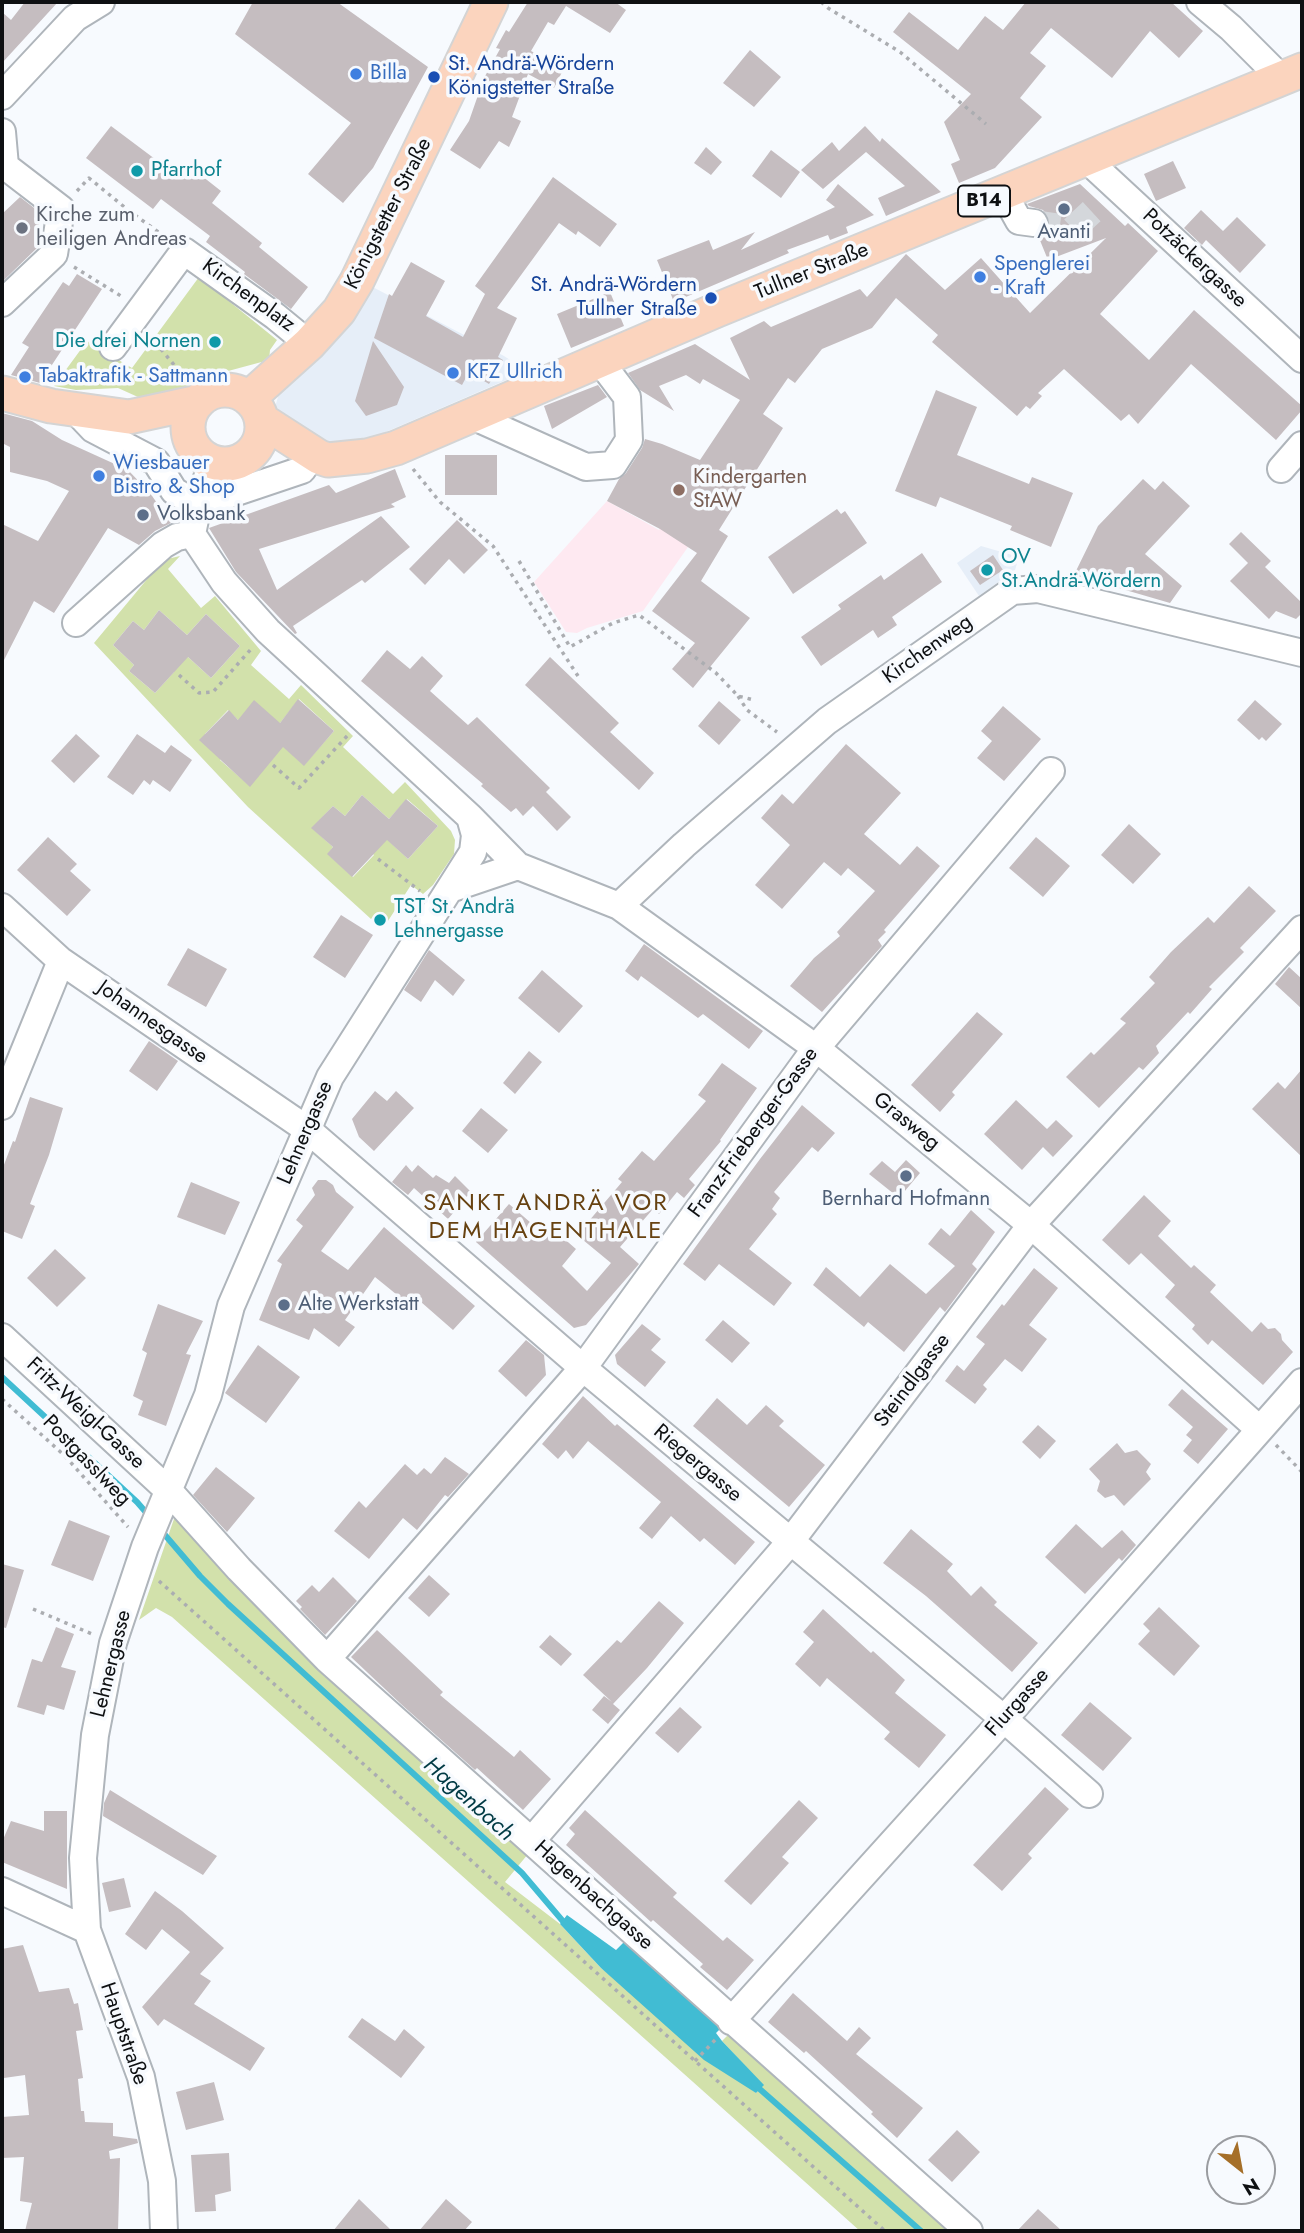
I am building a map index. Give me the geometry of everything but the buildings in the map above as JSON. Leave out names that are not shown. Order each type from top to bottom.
[{"type":"main road","name":"Königstetter Straße","points":[[256,409],[339,311],[357,281],[491,2]]},
{"type":"main road","name":"Tullner Straße","points":[[249,457],[348,459],[396,448],[717,310],[1292,74]]},
{"type":"main road","name":"B14","points":[[2,393],[75,410],[129,416],[198,402],[206,395],[228,390],[315,457]]},
{"type":"main road","points":[[198,402],[188,422],[202,453]]},
{"type":"main road","points":[[249,457],[261,440],[256,409]]},
{"type":"main road","name":"B14","points":[[129,416],[202,453],[235,464],[249,457]]},
{"type":"street","points":[[2,96],[80,10],[101,2]]},
{"type":"street","points":[[1200,2],[1292,74]]},
{"type":"street","points":[[2,132],[3,168],[61,209],[54,254],[2,303]]},
{"type":"street","name":"Potzäckergasse","points":[[1086,159],[1110,196],[1302,359]]},
{"type":"street","points":[[1004,194],[1019,222],[1034,223]]},
{"type":"street","name":"Kirchenplatz","points":[[113,347],[184,251],[275,316],[309,344]]},
{"type":"street","points":[[470,415],[586,467],[613,465],[629,440],[626,397],[599,360]]},
{"type":"street","points":[[75,410],[93,429],[156,462],[174,491],[198,505],[302,470],[315,457]]},
{"type":"street","points":[[1281,469],[1302,445]]},
{"type":"street","points":[[202,453],[198,505],[192,534],[224,582],[268,631],[470,817]]},
{"type":"street","points":[[76,623],[163,545],[177,537],[192,534]]},
{"type":"street","name":"Kirchenweg","points":[[620,906],[684,845],[827,721],[1012,591],[1038,589],[1302,653]]},
{"type":"street","name":"Franz-Frieberger-Gasse","points":[[327,1659],[583,1368],[816,1048],[1051,771]]},
{"type":"street","name":"Grasweg","points":[[470,817],[519,866],[620,906],[816,1048],[1031,1225],[1259,1429]]},
{"type":"street","name":"Lehnergasse","points":[[87,1930],[83,1858],[94,1735],[113,1643],[142,1555],[208,1395],[231,1306],[330,1077],[473,852],[475,835],[470,817]]},
{"type":"street","points":[[444,897],[519,866]]},
{"type":"street","name":"Johannesgasse","points":[[2,907],[61,961],[307,1130]]},
{"type":"street","name":"Steindlgasse","points":[[532,1840],[790,1542],[1031,1225],[1302,929]]},
{"type":"street","points":[[2,1106],[61,961]]},
{"type":"street","name":"Riegergasse","points":[[307,1130],[583,1368],[1004,1719],[1089,1794]]},
{"type":"street","name":"Fritz-Weigl-Gasse","points":[[2,1338],[166,1497]]},
{"type":"street","name":"Flurgasse","points":[[731,2021],[1004,1719],[1302,1382]]},
{"type":"street","name":"Hagenbachgasse","points":[[166,1497],[327,1659],[969,2231]]},
{"type":"street","points":[[2,1891],[87,1930]]},
{"type":"street","name":"Hauptstraße","points":[[87,1930],[141,2077],[162,2181],[164,2231]]},
{"type":"path","points":[[821,2],[828,9],[900,52],[986,124]]},
{"type":"path","points":[[61,209],[89,178],[145,223]]},
{"type":"path","points":[[79,270],[95,280]]},
{"type":"path","points":[[396,448],[440,502],[493,546],[578,676]]},
{"type":"path","points":[[519,561],[570,647],[613,623],[639,615],[716,673],[747,710],[782,735],[793,750]]},
{"type":"path","points":[[179,675],[199,693],[213,692],[268,631]]},
{"type":"path","points":[[738,696],[754,699]]},
{"type":"path","points":[[273,765],[299,788],[364,718]]},
{"type":"path","points":[[378,859],[444,897]]},
{"type":"path","name":"Postgasslweg","points":[[2,1399],[65,1456],[142,1555],[695,2062],[885,2231]]},
{"type":"path","points":[[1259,1429],[1302,1472]]},
{"type":"path","points":[[33,1609],[113,1643]]},
{"type":"path","points":[[695,2062],[731,2021]]},
{"type":"shaded area","points":[[367,284],[504,356],[527,371],[365,441],[328,443],[274,411],[281,386]]},
{"type":"shaded area","points":[[607,501],[659,530],[668,516],[688,547],[643,611],[577,633],[566,632],[534,582]]},
{"type":"shaded area","points":[[981,546],[1019,557],[1015,570],[979,596],[957,563]]},
{"type":"green space","points":[[199,277],[277,340],[270,350],[269,360],[217,374],[190,390],[159,399],[138,397],[118,388],[76,390],[54,386],[87,341],[132,368]]},
{"type":"green space","points":[[180,556],[168,569],[201,608],[215,596],[261,651],[251,665],[289,699],[301,685],[353,736],[343,747],[393,794],[405,782],[451,831],[455,840],[454,854],[433,885],[423,894],[411,885],[388,921],[376,913],[371,919],[248,807],[94,643],[163,560]],"holes":[[[159,610],[187,635],[206,614],[240,646],[211,678],[176,646],[174,672],[155,693],[129,671],[134,665],[113,645],[133,621],[144,630]],[[299,699],[334,731],[304,765],[271,735],[250,786],[220,760],[225,753],[205,734],[228,710],[238,720],[280,723]],[[362,795],[389,819],[407,799],[438,826],[408,859],[377,830],[363,844],[374,855],[353,877],[328,854],[333,847],[312,828],[333,806],[345,816]]]},
{"type":"green space","points":[[175,1516],[324,1676],[528,1854],[505,1882],[560,1924],[601,1968],[756,2093],[763,2085],[722,2041],[730,2033],[955,2231],[860,2231],[172,1617],[156,1608],[139,1620]]},
{"type":"water","points":[[567,1915],[616,1950],[625,1941],[723,2026],[716,2033],[764,2085],[756,2093],[704,2060],[601,1968],[560,1924]]},
{"type":"waterway","name":"Hagenbach","points":[[2,1377],[150,1517]]},
{"type":"waterway","name":"Hagenbach","points":[[159,1528],[228,1604],[522,1873],[567,1926]]},
{"type":"waterway","name":"Hagenbach","points":[[754,2084],[921,2231]]},
{"type":"tunnel","points":[[1034,223],[1073,229],[1101,203]]},
{"type":"place","name":"Billa","points":[[356,74]]},
{"type":"place","name":"St. Andrä-Wördern Königstetter Straße","points":[[434,77]]},
{"type":"place","name":"Pfarrhof","points":[[137,171]]},
{"type":"place","name":"Avanti","points":[[1064,209]]},
{"type":"place","name":"Kirche zum heiligen Andreas","points":[[22,228]]},
{"type":"place","name":"Spenglerei - Kraft","points":[[980,277]]},
{"type":"place","name":"St. Andrä-Wördern Tullner Straße","points":[[711,298]]},
{"type":"place","name":"Die drei Nornen","points":[[215,342]]},
{"type":"place","name":"KFZ Ullrich","points":[[453,373]]},
{"type":"place","name":"Tabaktrafik - Sattmann","points":[[25,377]]},
{"type":"place","name":"Wiesbauer Bistro & Shop","points":[[99,476]]},
{"type":"place","name":"Kindergarten StAW","points":[[679,490]]},
{"type":"place","name":"Volksbank","points":[[143,515]]},
{"type":"place","name":"OV St.Andrä-Wördern","points":[[987,570]]},
{"type":"place","name":"TST St. Andrä Lehnergasse","points":[[380,920]]},
{"type":"place","name":"Bernhard Hofmann","points":[[906,1176]]},
{"type":"place","name":"Alte Werkstatt","points":[[284,1305]]},
{"type":"district","name":"SANKT ANDRÄ VOR DEM HAGENTHALE","points":[[546,1218]]}]
